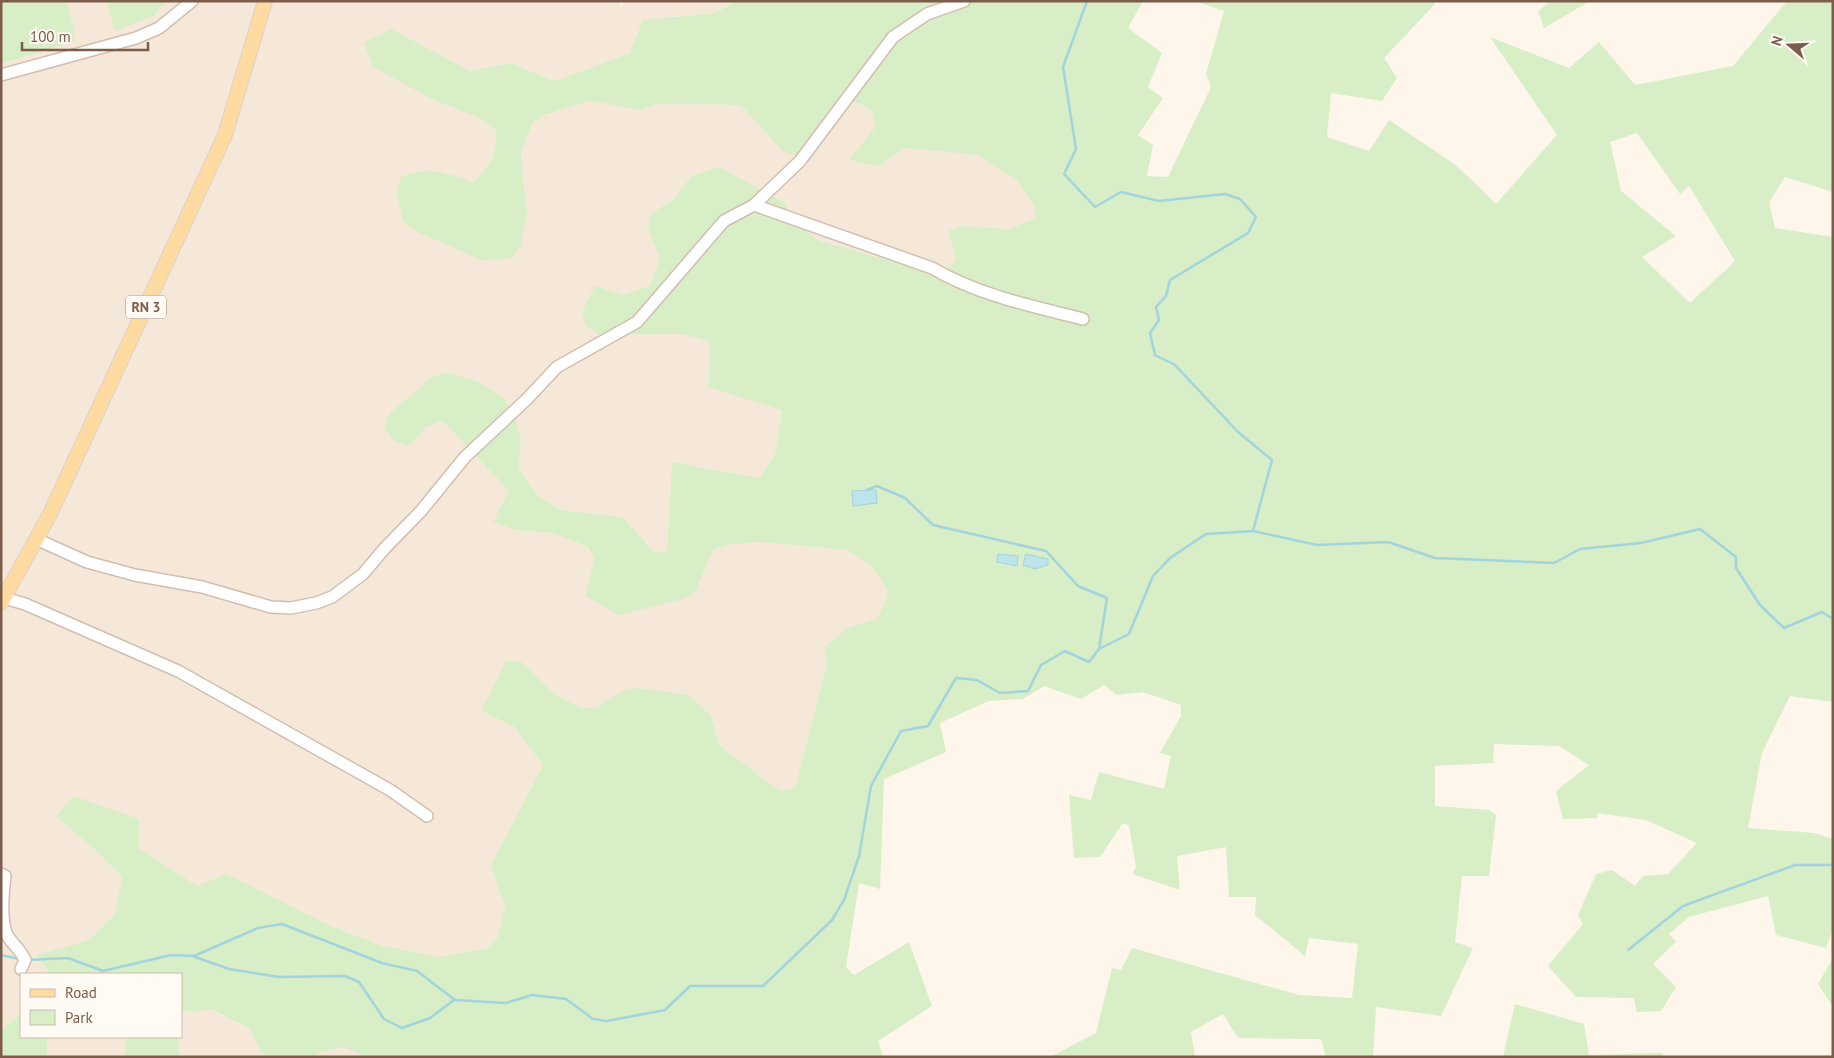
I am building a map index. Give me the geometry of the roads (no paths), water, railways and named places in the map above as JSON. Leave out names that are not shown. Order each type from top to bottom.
[{"type":"main road","name":"RN 3","points":[[3,600],[50,514],[225,135],[266,1]]},
{"type":"street","points":[[1,75],[136,38],[159,28],[192,1]]},
{"type":"street","points":[[36,539],[87,562],[135,575],[202,587],[271,607],[291,608],[316,604],[332,597],[363,574],[420,511],[465,457],[527,399],[557,367],[637,322],[724,221],[754,205],[800,162],[893,37],[927,14],[964,1]]},
{"type":"street","points":[[754,205],[932,268],[952,280],[1000,298],[1083,319]]},
{"type":"street","points":[[3,600],[25,604],[178,671],[390,790],[427,816]]},
{"type":"street","points":[[1,874],[6,876],[2,900],[4,926],[7,934],[25,960],[21,969]]},
{"type":"water","points":[[876,490],[877,503],[853,506],[852,491]]},
{"type":"water","points":[[998,554],[1018,556],[1017,566],[997,562]]},
{"type":"water","points":[[1026,554],[1048,559],[1048,565],[1035,569],[1023,565]]},
{"type":"waterway","points":[[1087,1],[1063,67],[1076,149],[1064,174],[1095,207],[1121,192],[1159,201],[1225,194],[1240,199],[1256,217],[1248,233],[1170,280],[1166,296],[1156,307],[1159,320],[1150,333],[1155,355],[1175,365],[1238,432],[1272,460],[1253,531],[1317,545],[1388,542],[1435,558],[1554,563],[1580,549],[1641,543],[1700,529],[1736,557],[1736,568],[1760,605],[1784,628],[1822,612],[1833,619]]},
{"type":"waterway","points":[[867,490],[877,486],[905,498],[933,525],[1046,551],[1078,586],[1107,598],[1099,649]]},
{"type":"waterway","points":[[27,960],[68,958],[103,971],[171,955],[194,956],[258,928],[282,924],[382,963],[417,971],[455,1000],[506,1003],[532,995],[566,999],[593,1019],[607,1021],[665,1010],[690,986],[763,986],[832,920],[844,900],[859,856],[871,786],[901,731],[928,726],[956,678],[977,680],[1000,693],[1028,691],[1041,665],[1065,651],[1089,662],[1099,649],[1129,634],[1153,576],[1170,558],[1206,534],[1253,531]]},
{"type":"waterway","points":[[1628,950],[1683,906],[1795,865],[1833,865]]},
{"type":"waterway","points":[[1,955],[19,959]]},
{"type":"waterway","points":[[195,957],[229,969],[279,977],[345,976],[359,982],[384,1019],[402,1028],[430,1018],[454,1000]]}]
